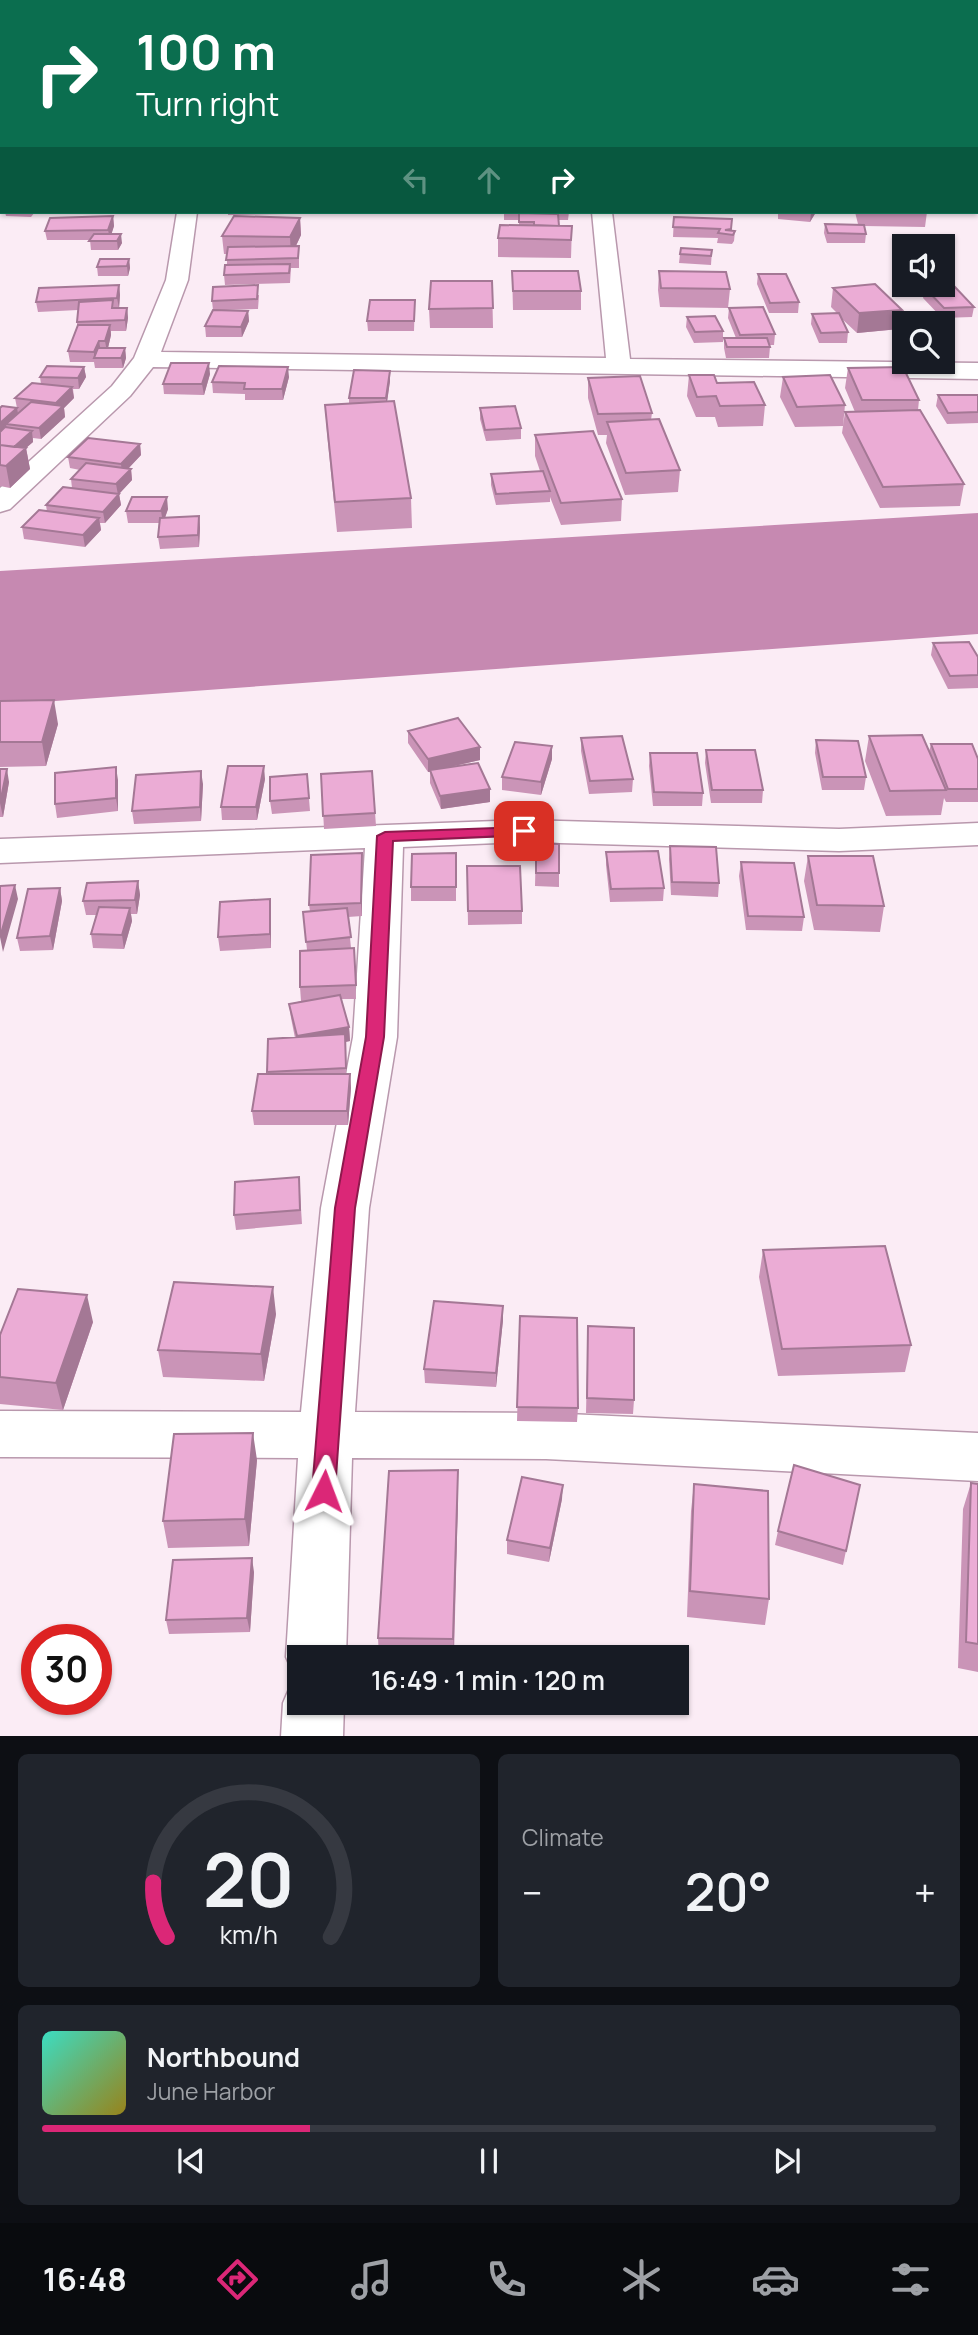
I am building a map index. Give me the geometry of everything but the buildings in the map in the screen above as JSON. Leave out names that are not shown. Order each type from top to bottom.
[{"type":"street","points":[[0,503],[121,391],[146,359],[177,280],[187,214]]},
{"type":"street","points":[[601,214],[619,368]]},
{"type":"street","points":[[146,359],[619,368],[978,371]]},
{"type":"street","points":[[0,851],[524,831],[839,840],[978,834]]},
{"type":"street","points":[[317,1645],[326,1435],[345,1208],[375,1037],[385,836]]},
{"type":"street","points":[[0,1434],[547,1436],[978,1457]]},
{"type":"street","points":[[312,1736],[313,1715]]},
{"type":"shaded area","points":[[978,513],[978,634],[0,705],[0,571]]},
{"type":"route","points":[[324,1491],[326,1435],[345,1208],[375,1037],[385,836],[524,831]]}]
